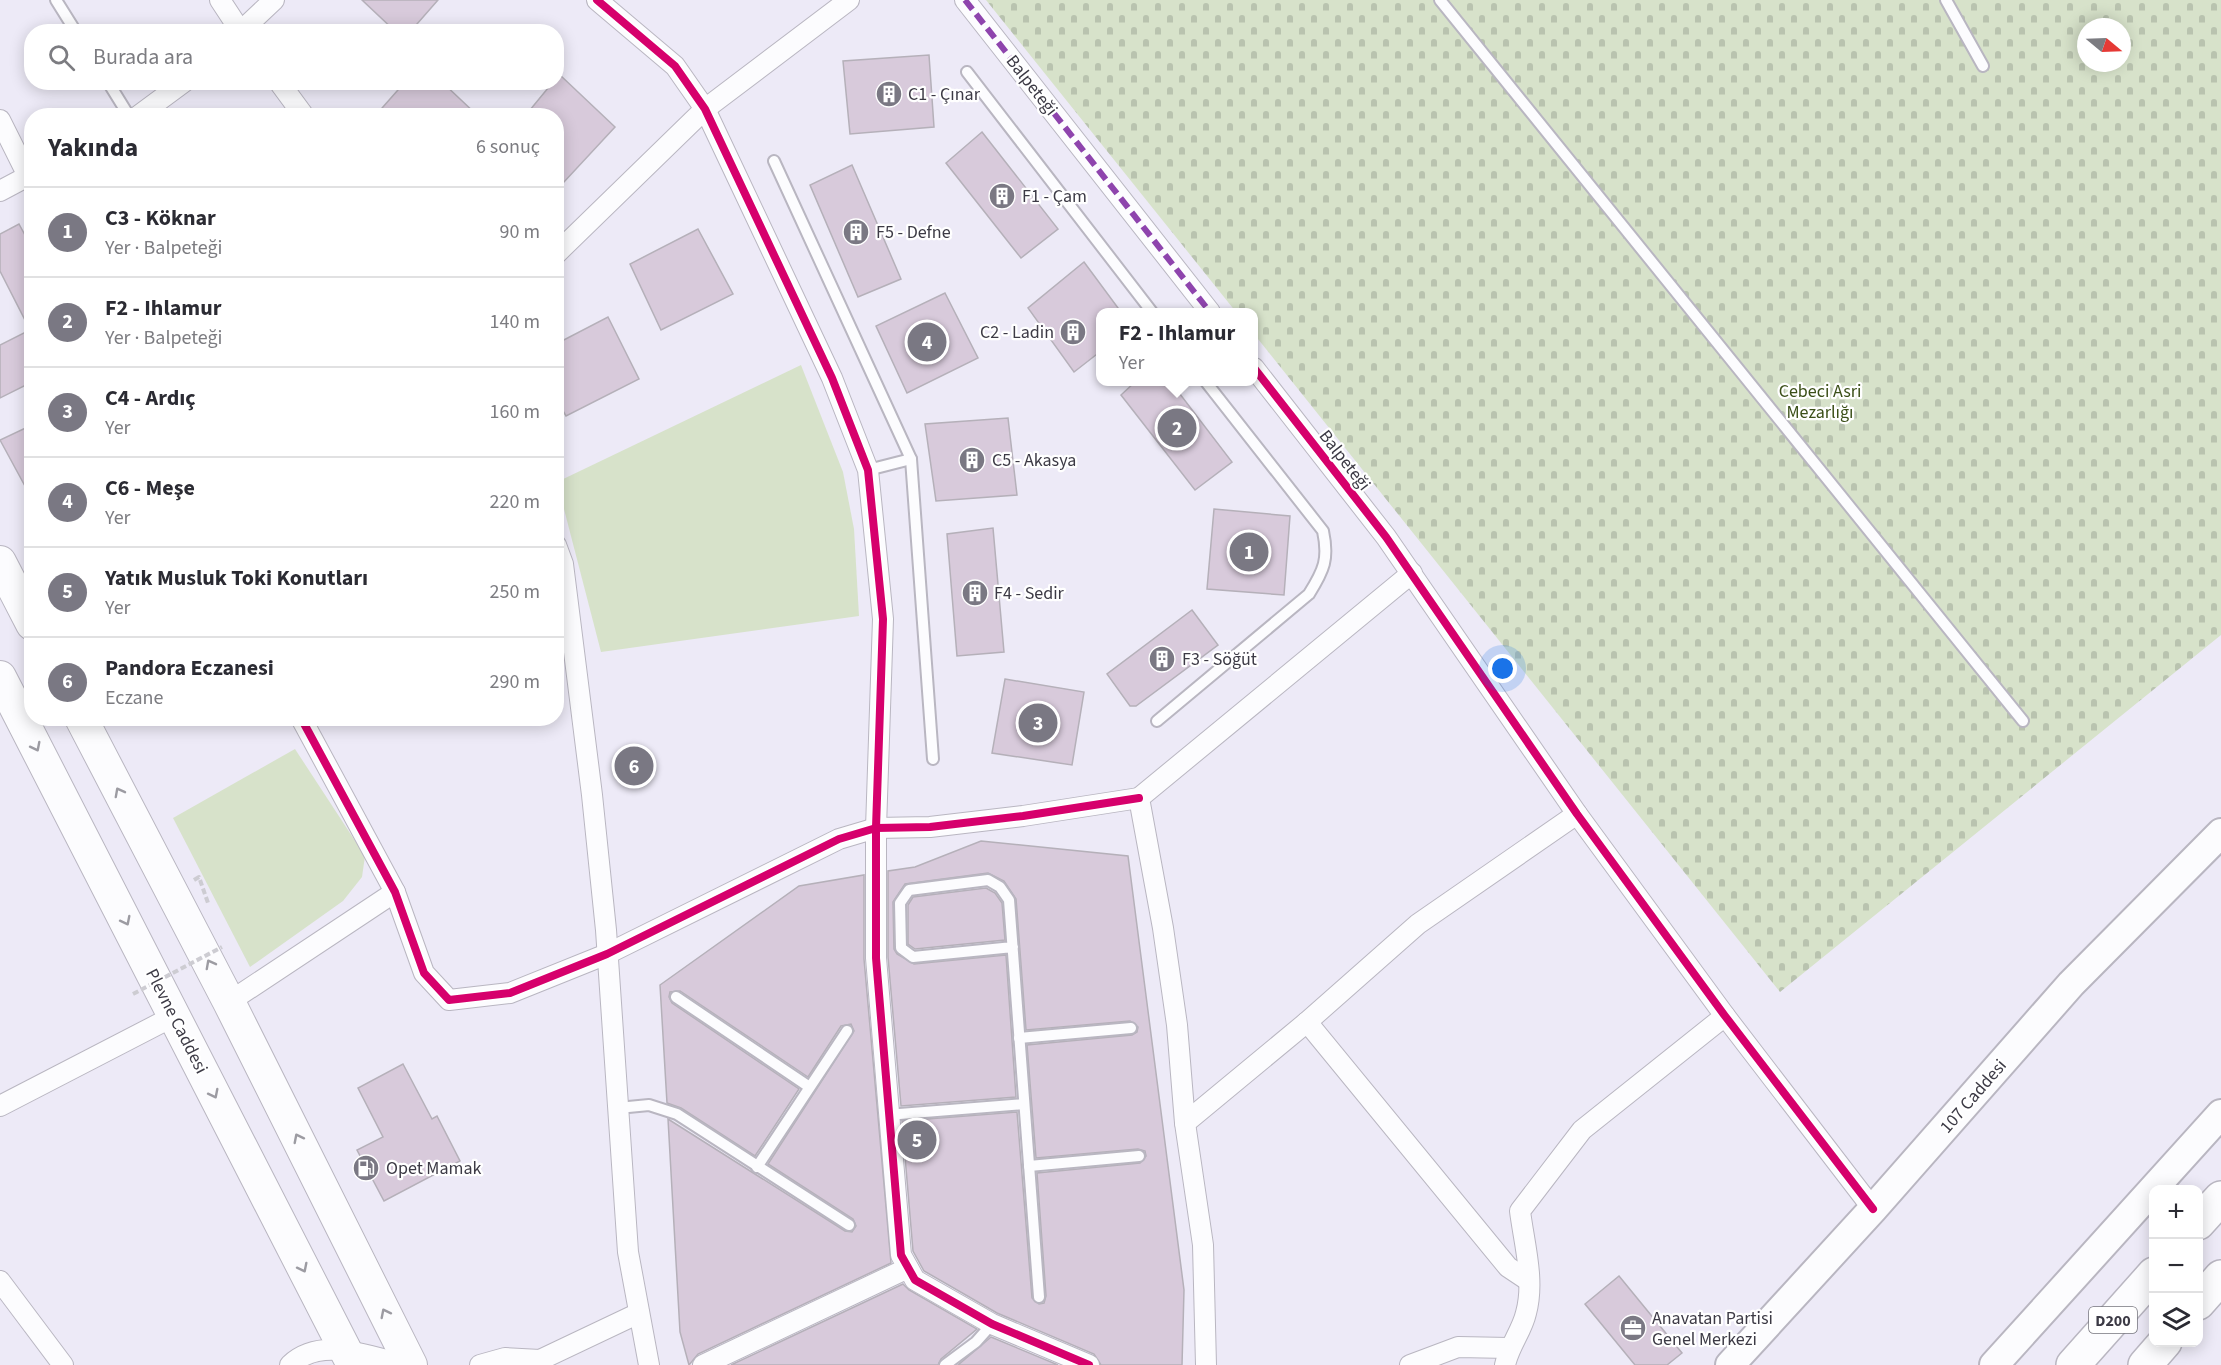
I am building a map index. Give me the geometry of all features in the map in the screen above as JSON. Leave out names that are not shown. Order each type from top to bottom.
[{"type":"highway","points":[[2203,1218],[2221,1198]]},
{"type":"highway","points":[[2203,1298],[2221,1277]]},
{"type":"highway","name":"D200","points":[[2073,1365],[2149,1280]]},
{"type":"highway","points":[[2145,1365],[2161,1347]]},
{"type":"main road","points":[[0,562],[24,603]]},
{"type":"main road","name":"Plevne Caddesi","points":[[0,677],[24,724]]},
{"type":"main road","name":"Plevne Caddesi","points":[[25,726],[349,1358]]},
{"type":"main road","points":[[85,726],[230,1002],[411,1365]]},
{"type":"street","points":[[220,0],[236,24]]},
{"type":"street","points":[[248,24],[274,0]]},
{"type":"street","points":[[597,0],[675,66],[705,109],[832,378],[868,470],[883,619],[876,828],[876,958],[887,1115],[901,1255],[915,1280],[992,1323],[1089,1365]]},
{"type":"street","points":[[564,246],[705,109],[849,0]]},
{"type":"street","name":"Balpeteği","points":[[965,0],[1202,308]]},
{"type":"street","points":[[149,108],[173,90]]},
{"type":"street","points":[[285,90],[298,108]]},
{"type":"street","points":[[0,120],[24,164]]},
{"type":"street","points":[[0,191],[24,178]]},
{"type":"street","name":"Balpeteği","points":[[1258,373],[1412,573],[1577,814],[1725,1016],[1873,1209]]},
{"type":"street","points":[[564,572],[591,783],[607,954],[628,1252],[649,1365]]},
{"type":"street","points":[[305,726],[395,892],[424,974],[449,1000],[510,993],[607,954],[839,839],[876,828],[930,827],[1023,816],[1139,798],[1412,573]]},
{"type":"street","points":[[1139,798],[1174,1004],[1185,1123],[1203,1245],[1206,1365]]},
{"type":"street","points":[[1185,1123],[1307,1022],[1418,924],[1577,814]]},
{"type":"street","name":"107 Caddesi","points":[[1730,1365],[1873,1209],[2071,984],[2221,833]]},
{"type":"street","points":[[230,1002],[395,892]]},
{"type":"street","points":[[0,1106],[174,1016]]},
{"type":"street","points":[[1410,1365],[1458,1347],[1507,1357],[1526,1314],[1529,1281],[1520,1210],[1582,1130],[1725,1016]]},
{"type":"street","points":[[1307,1022],[1508,1266],[1529,1281]]},
{"type":"street","points":[[1994,1365],[2221,1114]]},
{"type":"street","points":[[703,1365],[908,1268]]},
{"type":"street","points":[[0,1281],[63,1365]]},
{"type":"street","points":[[480,1365],[505,1358],[537,1362],[639,1313]]},
{"type":"street","points":[[290,1365],[302,1355],[337,1349],[349,1358],[405,1365]]},
{"type":"lane","points":[[56,0],[71,24]]},
{"type":"lane","points":[[1440,0],[2023,721]]},
{"type":"lane","points":[[1946,0],[1983,66]]},
{"type":"lane","points":[[968,72],[1149,308]]},
{"type":"lane","points":[[113,90],[124,108]]},
{"type":"lane","points":[[774,161],[911,459],[933,759]]},
{"type":"lane","points":[[1157,721],[1309,594],[1322,574],[1327,551],[1323,531],[1210,386]]},
{"type":"lane","points":[[868,470],[911,459]]},
{"type":"lane","points":[[1012,947],[913,957],[901,948],[900,903],[909,890],[988,880],[1000,887],[1009,900],[1039,1297]]},
{"type":"lane","points":[[676,997],[808,1086]]},
{"type":"lane","points":[[1019,1038],[1131,1028]]},
{"type":"lane","points":[[756,1167],[808,1086],[847,1031]]},
{"type":"lane","points":[[887,1115],[1024,1104]]},
{"type":"lane","points":[[618,1108],[649,1105],[676,1114],[849,1225]]},
{"type":"lane","points":[[1029,1166],[1139,1156]]},
{"type":"lane","points":[[945,1365],[976,1342],[992,1323]]},
{"type":"path","points":[[133,994],[222,947]]},
{"type":"green space","name":"Cebeci Asri Mezarlığı","points":[[986,0],[2221,0],[2221,635],[1780,992],[1258,339],[1258,308],[1233,308]]},
{"type":"green space","points":[[801,365],[843,472],[854,529],[859,616],[601,652],[564,509],[564,479]]},
{"type":"green space","points":[[295,749],[365,856],[362,877],[343,901],[250,967],[173,818]]},
{"type":"building","points":[[362,0],[438,0],[417,24],[388,24]]},
{"type":"building","name":"C1 - Çınar","points":[[929,55],[934,127],[850,134],[843,61]]},
{"type":"building","points":[[564,79],[615,127],[564,182],[564,108],[532,108],[546,90],[564,90]]},
{"type":"building","points":[[398,90],[450,90],[470,108],[382,108]]},
{"type":"building","name":"F1 - Çam","points":[[982,132],[1058,229],[1021,258],[946,163]]},
{"type":"building","name":"F5 - Defne","points":[[852,165],[901,279],[858,297],[810,185]]},
{"type":"building","points":[[19,224],[24,233],[24,318],[0,271],[0,234]]},
{"type":"building","points":[[698,229],[733,294],[661,330],[630,264]]},
{"type":"building","name":"C2 - Ladin","points":[[1084,262],[1118,308],[1096,308],[1096,355],[1074,372],[1028,308]]},
{"type":"building","points":[[945,293],[978,358],[907,393],[876,326]]},
{"type":"building","points":[[608,317],[639,379],[566,416],[564,413],[564,340]]},
{"type":"building","points":[[24,333],[24,386],[0,398],[0,345]]},
{"type":"building","points":[[1131,386],[1174,386],[1232,462],[1195,490],[1121,395]]},
{"type":"building","name":"C5 - Akasya","points":[[1008,418],[1017,495],[936,501],[925,424]]},
{"type":"building","points":[[24,429],[24,484],[0,440]]},
{"type":"building","points":[[1214,509],[1290,516],[1284,595],[1207,589]]},
{"type":"building","name":"F4 - Sedir","points":[[993,528],[1004,652],[957,656],[947,534]]},
{"type":"building","name":"F3 - Söğüt","points":[[1192,610],[1218,645],[1136,706],[1130,706],[1107,674]]},
{"type":"building","points":[[1005,679],[1084,692],[1072,765],[992,753]]},
{"type":"building","points":[[981,841],[1128,856],[1184,1290],[1182,1365],[1101,1365],[1094,1354],[997,1313],[924,1271],[913,1251],[902,1121],[1017,1112],[1032,1298],[1039,1304],[1044,1303],[1046,1296],[1037,1173],[1140,1163],[1146,1156],[1145,1151],[1138,1149],[1036,1158],[1027,1045],[1132,1035],[1137,1032],[1138,1027],[1130,1021],[1026,1030],[1016,899],[1004,881],[988,873],[905,884],[893,902],[894,949],[897,954],[914,964],[1006,955],[1016,1097],[901,1106],[888,957],[888,871],[915,867]]},
{"type":"building","points":[[864,875],[864,959],[891,1263],[698,1354],[689,1365],[680,1332],[668,1119],[845,1231],[852,1232],[856,1226],[853,1219],[768,1164],[854,1031],[851,1024],[841,1026],[808,1077],[680,991],[670,992],[669,997],[672,1003],[799,1089],[755,1156],[681,1108],[667,1103],[660,985],[799,886]]},
{"type":"building","points":[[986,888],[995,893],[1002,903],[1005,940],[915,949],[908,944],[908,905],[913,897]]},
{"type":"building","points":[[403,1064],[432,1119],[437,1116],[460,1161],[384,1201],[357,1150],[383,1137],[358,1088]]},
{"type":"building","name":"Anavatan Partisi Genel Merkezi","points":[[1619,1276],[1682,1353],[1667,1365],[1635,1365],[1585,1304]]},
{"type":"building","points":[[903,1284],[909,1290],[977,1329],[941,1359],[938,1365],[731,1365]]},
{"type":"building","points":[[991,1337],[1058,1365],[958,1365]]},
{"type":"marked path","points":[[965,0],[1207,308]]},
{"type":"cycle path","points":[[597,0],[675,66],[705,109],[832,378],[868,470],[883,619],[876,828],[876,958],[901,1255],[915,1280],[992,1324],[1089,1365]]},
{"type":"cycle path","points":[[1258,373],[1386,537],[1577,814],[1725,1016],[1873,1209]]},
{"type":"cycle path","points":[[305,726],[395,892],[424,973],[449,1000],[510,993],[607,954],[839,839],[876,828],[930,827],[1023,816],[1139,798]]},
{"type":"place","name":"C1 - Çınar","points":[[889,94]]},
{"type":"place","name":"F1 - Çam","points":[[1002,196]]},
{"type":"place","name":"F5 - Defne","points":[[856,232]]},
{"type":"place","name":"C2 - Ladin","points":[[1073,332]]},
{"type":"place","name":"C6 - Meşe","points":[[927,342]]},
{"type":"place","name":"F2 - Ihlamur","points":[[1177,428]]},
{"type":"place","name":"C5 - Akasya","points":[[972,460]]},
{"type":"place","name":"C3 - Köknar","points":[[1249,552]]},
{"type":"place","name":"F4 - Sedir","points":[[975,593]]},
{"type":"place","name":"F3 - Söğüt","points":[[1162,659]]},
{"type":"place","name":"C4 - Ardıç","points":[[1038,723]]},
{"type":"place","name":"Pandora Eczanesi","points":[[634,766]]},
{"type":"place","name":"Yatık Musluk Toki Konutları","points":[[917,1140]]},
{"type":"place","name":"Opet Mamak","points":[[366,1168]]},
{"type":"place","name":"Anavatan Partisi Genel Merkezi","points":[[1633,1328]]}]
